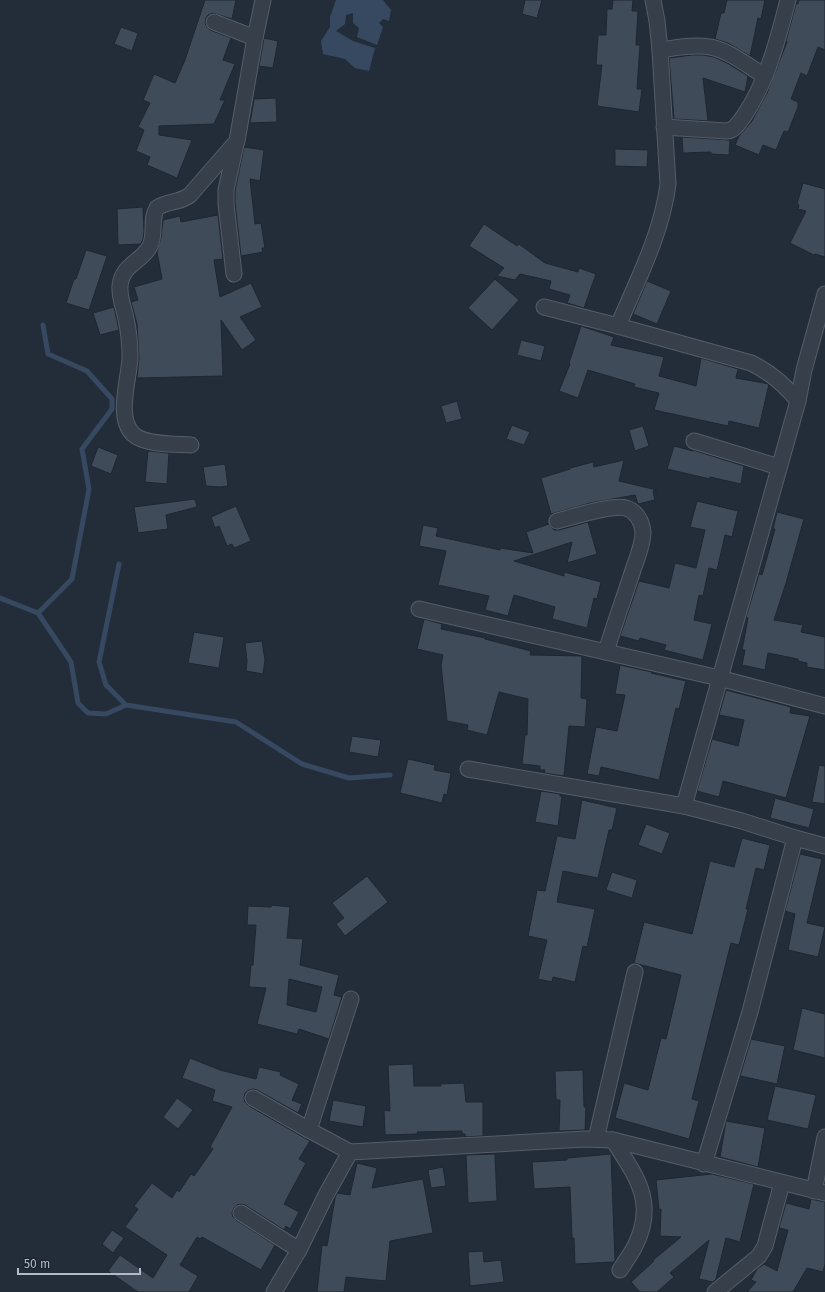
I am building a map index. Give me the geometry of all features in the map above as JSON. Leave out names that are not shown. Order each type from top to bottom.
[{"type":"street","points":[[234,274],[226,204],[226,190],[237,142],[254,38],[263,0]]},
{"type":"street","points":[[618,326],[652,245],[666,197],[668,184],[660,50],[653,0]]},
{"type":"street","points":[[664,127],[726,131],[733,130],[752,103],[765,76],[788,0]]},
{"type":"street","points":[[214,22],[254,38]]},
{"type":"street","points":[[660,50],[692,46],[711,47],[721,50],[765,76]]},
{"type":"street","points":[[191,445],[146,441],[138,438],[126,427],[124,405],[128,379],[130,344],[120,285],[127,268],[148,250],[151,244],[157,208],[164,204],[185,199],[190,195],[237,142]]},
{"type":"street","points":[[684,806],[798,400],[804,370],[821,327],[825,294]]},
{"type":"street","points":[[544,307],[618,326],[751,364],[764,369],[788,388],[798,400]]},
{"type":"street","points":[[694,441],[779,467]]},
{"type":"street","points":[[557,521],[614,507],[626,508],[636,514],[640,519],[643,531],[639,550],[606,652]]},
{"type":"street","points":[[419,609],[719,678],[825,706]]},
{"type":"street","points":[[468,769],[684,806],[742,821],[825,846]]},
{"type":"street","points":[[704,1164],[750,1012],[795,838]]},
{"type":"street","points":[[596,1139],[635,972]]},
{"type":"street","points":[[309,1130],[351,999]]},
{"type":"street","points":[[253,1098],[350,1152],[596,1139],[613,1140],[819,1192],[825,1136]]},
{"type":"street","points":[[613,1140],[635,1177],[641,1189],[644,1200],[644,1213],[641,1230],[635,1246],[620,1270]]},
{"type":"street","points":[[274,1292],[299,1250],[326,1195],[350,1152]]},
{"type":"street","points":[[715,1292],[759,1256],[765,1246],[782,1183]]},
{"type":"street","points":[[240,1213],[299,1250]]},
{"type":"water","points":[[336,0],[383,0],[391,10],[389,21],[383,19],[379,23],[383,27],[377,45],[357,37],[359,28],[353,23],[353,13],[346,15],[345,24],[336,31],[353,41],[375,48],[369,71],[355,68],[345,59],[323,54],[321,41],[330,27],[330,17]]},
{"type":"building","points":[[205,0],[236,0],[232,19],[213,13],[208,15],[205,23],[210,30],[231,38],[223,60],[235,64],[220,100],[225,100],[214,124],[159,126],[159,135],[192,140],[177,178],[147,165],[150,157],[136,151],[144,130],[138,127],[150,103],[143,100],[154,74],[175,83],[185,60]]},
{"type":"building","points":[[525,0],[542,0],[537,18],[522,14]]},
{"type":"building","points":[[613,0],[633,0],[632,11],[638,11],[636,45],[640,45],[637,89],[642,89],[639,112],[597,106],[602,65],[596,65],[598,35],[606,35],[607,9],[612,9]]},
{"type":"building","points":[[727,0],[765,0],[761,19],[758,18],[750,56],[728,43],[715,39],[721,13],[724,13]]},
{"type":"building","points":[[799,0],[825,0],[825,50],[818,47],[807,76],[801,73],[791,99],[798,102],[798,107],[788,132],[784,131],[776,150],[763,145],[759,155],[735,145],[739,136],[752,121],[767,93],[787,42],[786,41],[796,4],[798,4]]},
{"type":"building","points":[[121,27],[138,33],[132,51],[114,44]]},
{"type":"building","points":[[264,38],[278,41],[273,68],[259,66]]},
{"type":"building","points":[[692,55],[714,57],[748,76],[745,92],[703,78],[708,121],[674,119],[669,58]]},
{"type":"building","points":[[276,98],[277,122],[250,123],[254,99]]},
{"type":"building","points":[[682,137],[730,140],[729,155],[711,154],[711,152],[683,153]]},
{"type":"building","points":[[244,147],[264,150],[260,181],[250,179],[255,224],[261,223],[265,248],[262,248],[263,252],[241,256],[235,191]]},
{"type":"building","points":[[615,149],[648,150],[647,167],[615,166]]},
{"type":"building","points":[[803,183],[825,189],[825,257],[814,255],[790,243],[806,211],[798,209],[799,205],[797,204]]},
{"type":"building","points":[[143,207],[144,231],[141,244],[118,245],[117,209]]},
{"type":"building","points":[[218,215],[223,259],[214,260],[220,297],[251,283],[262,307],[240,317],[256,340],[242,350],[221,320],[223,376],[137,378],[139,358],[137,324],[131,302],[138,300],[134,287],[162,279],[157,252],[161,238],[163,220],[180,216],[181,222]]},
{"type":"building","points":[[484,224],[517,246],[519,244],[545,263],[578,272],[579,268],[596,274],[584,308],[567,303],[570,295],[549,289],[551,281],[520,274],[515,280],[497,276],[504,268],[469,246]]},
{"type":"building","points":[[86,250],[107,256],[89,310],[66,303]]},
{"type":"building","points":[[495,279],[519,300],[492,330],[468,308]]},
{"type":"building","points":[[647,281],[671,291],[657,324],[633,314]]},
{"type":"building","points":[[114,307],[119,330],[100,335],[93,313]]},
{"type":"building","points":[[581,326],[614,337],[611,345],[664,357],[659,376],[696,386],[701,358],[738,369],[736,378],[769,384],[759,428],[729,421],[728,426],[654,410],[659,393],[634,387],[635,384],[588,370],[578,398],[559,391],[570,364],[569,363]]},
{"type":"building","points":[[521,340],[545,346],[541,361],[517,355]]},
{"type":"building","points":[[457,401],[462,419],[446,423],[441,406]]},
{"type":"building","points":[[512,425],[530,432],[524,445],[506,439]]},
{"type":"building","points":[[643,426],[649,446],[635,451],[629,430]]},
{"type":"building","points":[[674,446],[693,450],[744,466],[741,484],[710,477],[710,479],[667,469]]},
{"type":"building","points":[[98,447],[118,455],[111,474],[91,466]]},
{"type":"building","points":[[148,451],[169,453],[167,484],[145,482]]},
{"type":"building","points":[[624,460],[619,481],[657,490],[653,491],[655,500],[638,504],[635,495],[590,503],[551,514],[541,478],[593,462],[594,467]]},
{"type":"building","points":[[225,464],[228,486],[206,486],[203,467]]},
{"type":"building","points":[[195,499],[197,507],[166,515],[168,529],[138,533],[134,507]]},
{"type":"building","points":[[697,501],[738,511],[732,537],[725,535],[717,570],[709,568],[703,596],[699,595],[694,620],[712,624],[703,660],[664,650],[666,645],[640,638],[639,641],[620,636],[639,581],[669,588],[675,563],[696,568],[705,530],[690,527]]},
{"type":"building","points":[[236,506],[251,541],[234,548],[232,544],[227,546],[219,526],[215,528],[211,517]]},
{"type":"building","points":[[777,512],[804,519],[774,620],[803,625],[801,632],[825,637],[825,670],[807,667],[807,663],[798,661],[798,659],[768,653],[765,670],[742,665],[745,650],[742,650],[748,618],[746,617],[759,574],[762,575],[775,529],[773,529]]},
{"type":"building","points":[[588,522],[597,554],[567,563],[572,542],[514,561],[564,576],[564,572],[601,582],[597,599],[594,598],[587,628],[552,619],[555,607],[514,595],[508,616],[485,610],[489,596],[438,585],[446,551],[419,546],[423,525],[438,528],[436,536],[500,550],[500,548],[533,553],[526,532],[549,524],[554,530],[559,530]]},
{"type":"building","points":[[424,619],[442,624],[441,629],[485,638],[531,651],[530,655],[582,656],[581,698],[587,699],[585,727],[569,726],[564,776],[544,773],[545,770],[540,770],[540,766],[522,764],[525,735],[527,735],[528,699],[499,692],[487,735],[467,730],[468,725],[447,721],[441,665],[443,655],[417,649]]},
{"type":"building","points":[[194,632],[224,637],[219,668],[188,663]]},
{"type":"building","points":[[262,641],[265,660],[263,674],[246,671],[247,661],[245,643]]},
{"type":"building","points":[[620,665],[686,681],[679,709],[676,708],[659,780],[601,767],[599,776],[587,774],[596,727],[617,731],[625,695],[615,694]]},
{"type":"building","points":[[726,690],[791,707],[790,713],[810,716],[786,798],[723,781],[719,797],[697,791],[712,739],[738,746],[744,720],[719,715]]},
{"type":"building","points":[[352,736],[381,740],[378,757],[349,752]]},
{"type":"building","points":[[408,759],[435,765],[434,770],[451,773],[447,795],[444,794],[442,803],[400,793]]},
{"type":"building","points":[[819,765],[825,766],[825,804],[812,802]]},
{"type":"building","points":[[541,791],[560,794],[560,796],[562,796],[558,826],[535,822]]},
{"type":"building","points":[[775,798],[814,809],[809,828],[770,818]]},
{"type":"building","points":[[582,800],[617,808],[612,830],[609,830],[598,878],[563,871],[557,902],[595,909],[587,947],[583,946],[575,982],[553,977],[552,982],[538,979],[547,940],[528,936],[537,890],[545,891],[557,836],[575,839]]},
{"type":"building","points":[[646,824],[670,833],[662,854],[638,845]]},
{"type":"building","points":[[742,838],[770,845],[764,870],[756,868],[739,945],[731,943],[692,1099],[699,1101],[689,1139],[615,1118],[624,1083],[648,1090],[661,1038],[666,1039],[681,975],[634,963],[644,922],[692,934],[710,861],[734,867]]},
{"type":"building","points":[[800,854],[822,859],[807,923],[825,927],[818,957],[788,950],[795,914],[785,911]]},
{"type":"building","points":[[612,872],[637,880],[632,898],[606,890]]},
{"type":"building","points":[[367,876],[388,902],[345,936],[336,924],[344,918],[332,903]]},
{"type":"building","points":[[272,905],[290,907],[287,938],[303,939],[300,965],[339,975],[334,995],[342,997],[329,1039],[299,1029],[297,1034],[257,1024],[266,988],[249,987],[251,965],[253,965],[256,925],[247,925],[248,906],[271,907]],"holes":[[[289,979],[322,987],[316,1012],[287,1005]]]},
{"type":"building","points":[[802,1008],[825,1014],[825,1058],[793,1050]]},
{"type":"building","points":[[751,1039],[785,1046],[777,1084],[740,1076]]},
{"type":"building","points":[[190,1058],[220,1070],[256,1079],[259,1067],[281,1072],[280,1075],[299,1084],[292,1100],[302,1104],[298,1113],[257,1090],[249,1090],[245,1093],[244,1098],[245,1102],[249,1106],[310,1141],[299,1159],[306,1163],[284,1204],[299,1212],[290,1229],[286,1226],[284,1230],[245,1205],[237,1205],[234,1208],[232,1213],[236,1220],[275,1245],[261,1270],[202,1237],[200,1239],[197,1237],[180,1265],[198,1276],[189,1292],[138,1292],[108,1271],[120,1255],[153,1278],[167,1255],[125,1227],[138,1209],[134,1206],[152,1183],[172,1198],[177,1190],[179,1192],[191,1174],[194,1176],[213,1149],[210,1147],[232,1107],[212,1101],[215,1090],[182,1078]]},
{"type":"building","points":[[413,1064],[414,1086],[441,1086],[440,1084],[464,1083],[466,1102],[483,1102],[483,1136],[465,1137],[465,1134],[462,1134],[462,1131],[417,1132],[418,1134],[385,1135],[384,1110],[390,1111],[388,1065]]},
{"type":"building","points":[[583,1070],[584,1107],[586,1107],[585,1130],[559,1131],[560,1100],[556,1100],[555,1071]]},
{"type":"building","points":[[775,1086],[816,1095],[808,1129],[767,1120]]},
{"type":"building","points":[[177,1098],[193,1110],[178,1129],[163,1117]]},
{"type":"building","points":[[333,1100],[366,1106],[363,1127],[329,1121]]},
{"type":"building","points":[[726,1121],[765,1128],[758,1167],[720,1157]]},
{"type":"building","points":[[495,1154],[497,1201],[468,1203],[466,1155]]},
{"type":"building","points":[[611,1154],[615,1261],[575,1264],[574,1238],[572,1238],[570,1187],[534,1189],[532,1162],[567,1160],[567,1158]]},
{"type":"building","points":[[357,1163],[377,1168],[372,1188],[423,1179],[433,1233],[390,1241],[386,1281],[346,1277],[344,1292],[317,1292],[322,1245],[327,1246],[335,1198],[337,1193],[350,1195]]},
{"type":"building","points":[[443,1167],[446,1186],[431,1188],[428,1170]]},
{"type":"building","points":[[712,1174],[754,1184],[740,1242],[726,1238],[716,1279],[713,1282],[699,1279],[709,1240],[670,1273],[674,1277],[657,1292],[640,1292],[631,1282],[654,1261],[652,1261],[681,1237],[660,1236],[661,1209],[659,1210],[656,1180]]},
{"type":"building","points":[[811,1199],[825,1202],[825,1264],[823,1272],[807,1268],[793,1292],[747,1292],[756,1282],[751,1280],[757,1269],[764,1264],[777,1271],[788,1230],[779,1228],[786,1203],[809,1209]]},
{"type":"building","points":[[112,1230],[124,1238],[113,1253],[102,1244]]},
{"type":"building","points":[[483,1251],[484,1262],[501,1260],[504,1282],[470,1286],[468,1252]]},
{"type":"waterway","points":[[38,613],[72,579],[89,489],[82,449],[112,409],[112,399],[87,371],[48,354],[43,325]]},
{"type":"waterway","points":[[119,564],[99,662],[106,685],[126,705],[236,722],[302,764],[349,778],[390,775]]},
{"type":"waterway","points":[[0,598],[38,613],[71,662],[78,703],[88,713],[106,714],[126,705]]}]
